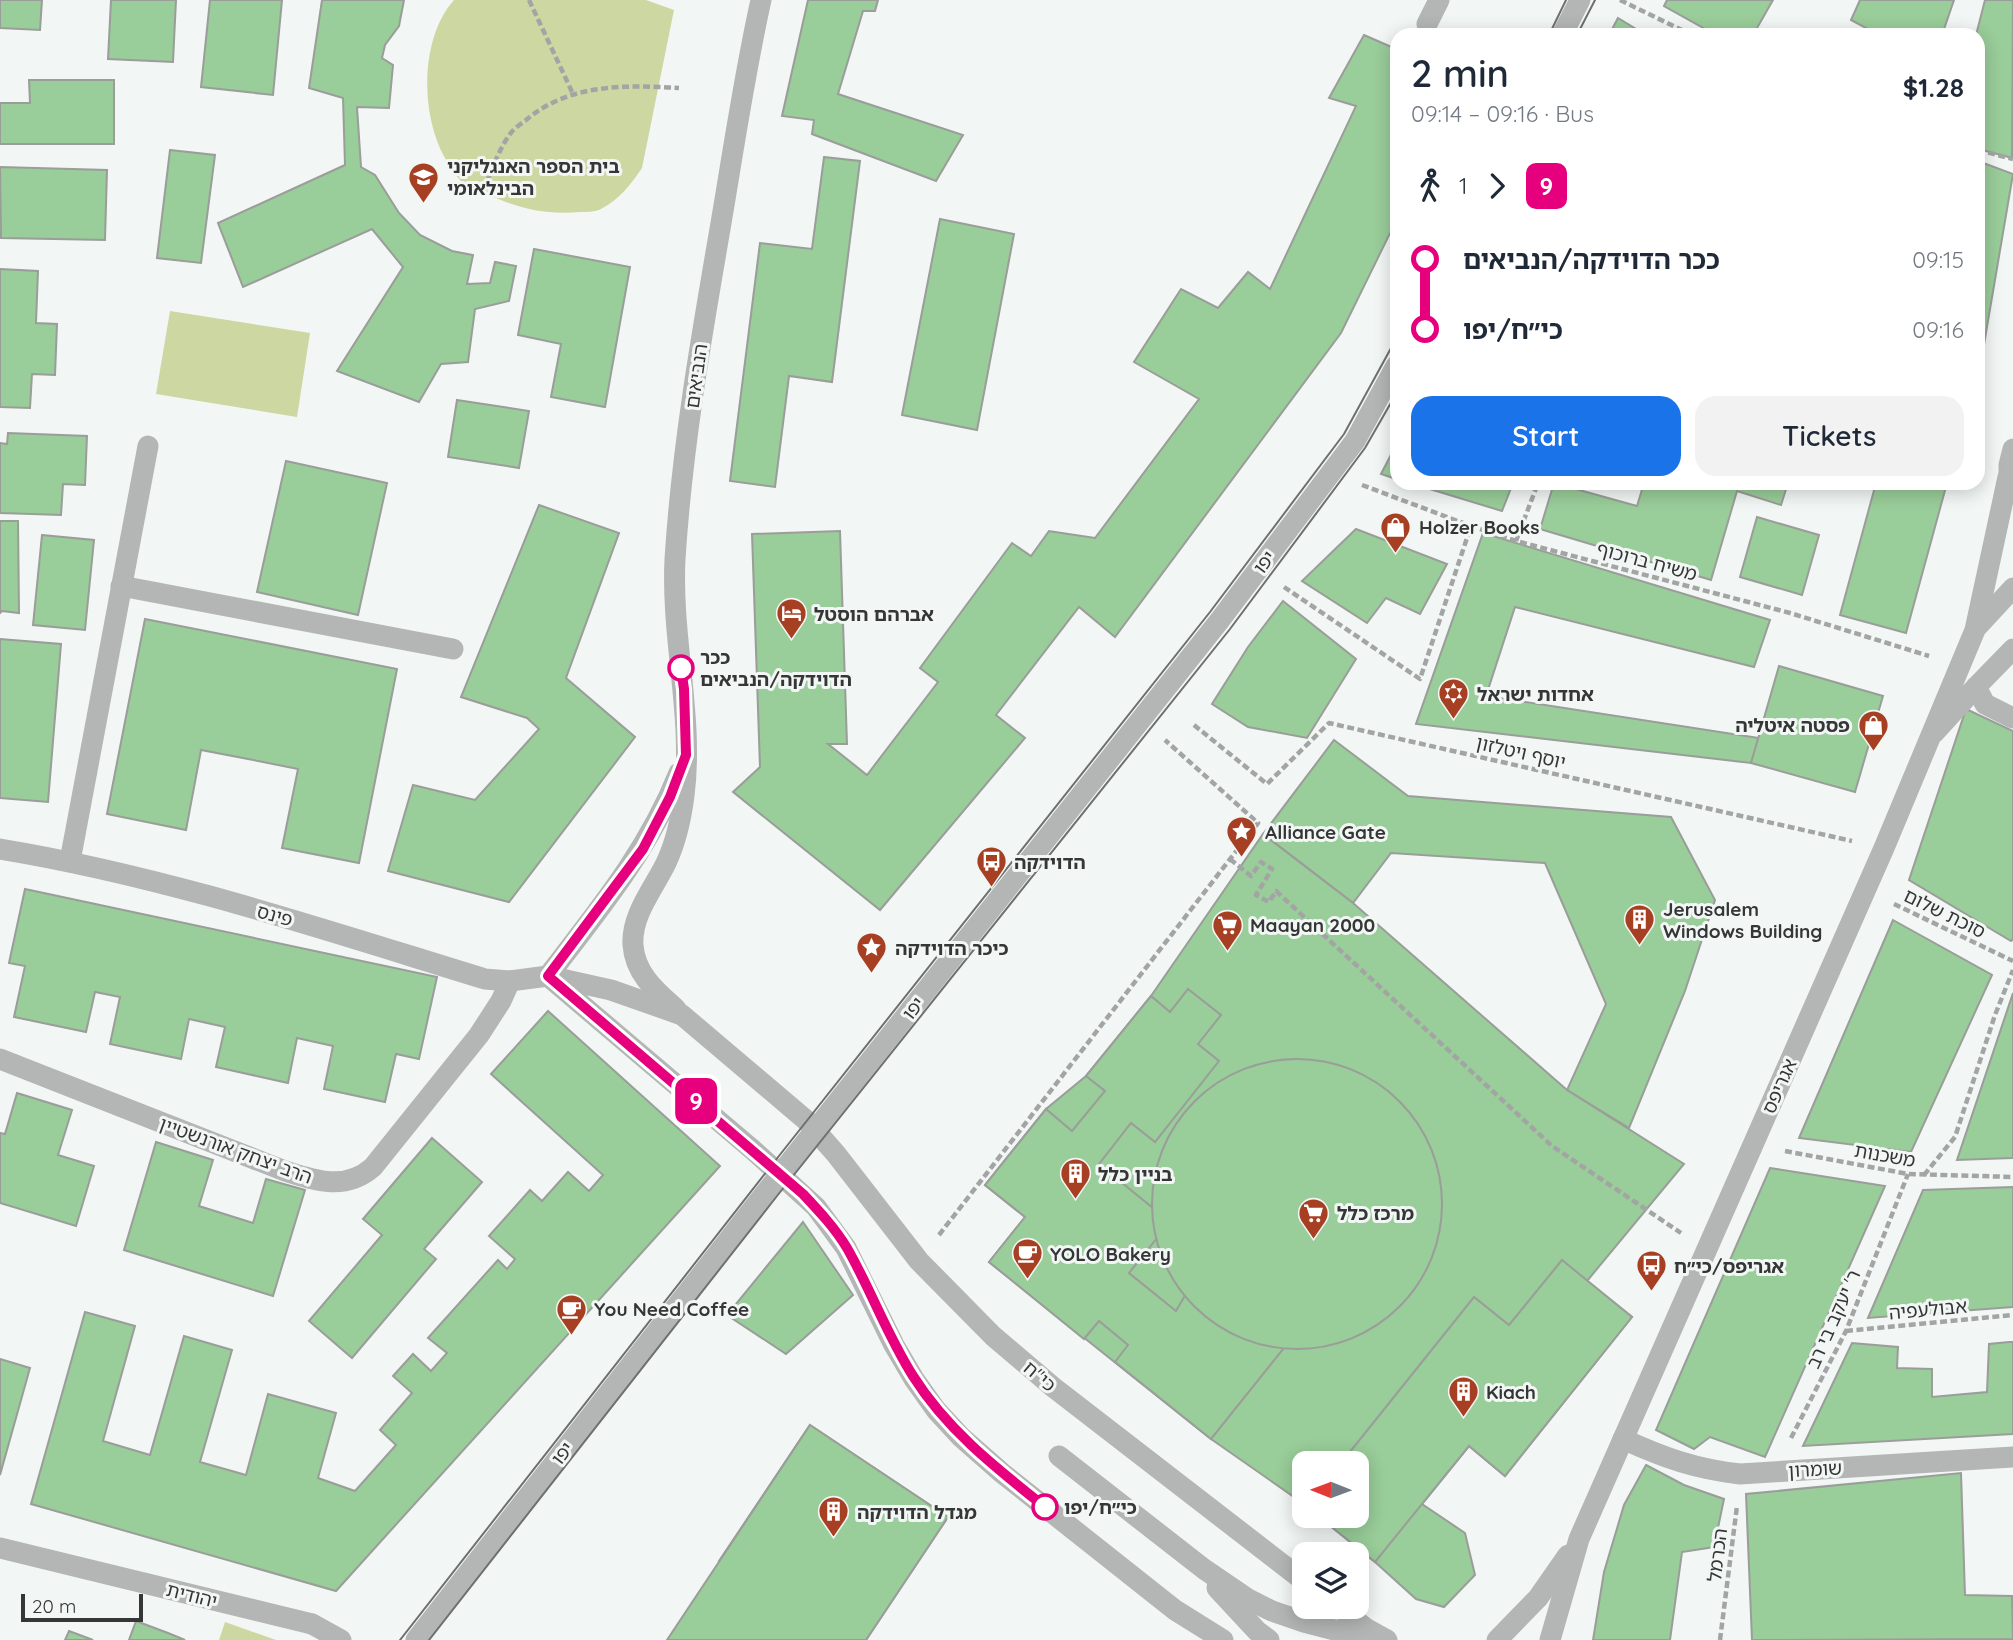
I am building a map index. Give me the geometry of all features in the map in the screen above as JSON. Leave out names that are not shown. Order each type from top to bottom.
[{"type":"street","name":"הנביאים","points":[[682,1015],[645,977],[639,968],[633,944],[642,907],[667,860],[677,834],[684,795],[684,689],[675,601],[678,520],[702,332],[761,0]]},
{"type":"street","points":[[1427,24],[1439,0]]},
{"type":"street","points":[[1566,28],[1580,0]]},
{"type":"street","name":"יפו","points":[[416,1640],[780,1174],[1258,570],[1354,441],[1390,377]]},
{"type":"street","points":[[70,860],[148,446]]},
{"type":"street","name":"אגריפס","points":[[1550,1640],[1579,1539],[1884,848],[1975,631],[2013,449]]},
{"type":"street","points":[[2008,477],[2013,502]]},
{"type":"street","points":[[121,586],[453,649]]},
{"type":"street","name":"אגריפס","points":[[1975,631],[2013,588]]},
{"type":"street","points":[[1930,738],[2013,649]]},
{"type":"street","points":[[1976,687],[1985,704],[2013,718]]},
{"type":"street","name":"הנביאים","points":[[548,976],[643,849],[670,797],[686,755]]},
{"type":"street","name":"פינס","points":[[0,849],[70,860],[279,916],[485,979],[510,981],[548,976],[611,990],[682,1015],[789,1104],[816,1130]]},
{"type":"street","points":[[548,976],[803,1194],[832,1225],[914,1378],[936,1410],[961,1437],[1002,1473],[1175,1610],[1223,1640]]},
{"type":"street","name":"הרב יצחק אורנשטיין","points":[[0,1059],[285,1171],[310,1179],[343,1182],[363,1176],[373,1167],[480,1035],[510,981]]},
{"type":"street","name":"כי\"ח","points":[[816,1130],[919,1261],[993,1336],[1053,1387],[1292,1572]]},
{"type":"street","name":"שומרון","points":[[1623,1439],[1677,1462],[1707,1471],[1740,1474],[2013,1457]]},
{"type":"street","points":[[1059,1456],[1224,1585],[1272,1611],[1372,1640]]},
{"type":"street","name":"אגריפס","points":[[1497,1640],[1538,1598],[1579,1539]]},
{"type":"street","name":"יהודית","points":[[0,1548],[312,1624],[341,1640]]},
{"type":"street","points":[[1204,1569],[1237,1610],[1269,1640]]},
{"type":"street","points":[[1354,1619],[1387,1640]]},
{"type":"path","points":[[530,0],[573,94]]},
{"type":"path","points":[[1620,0],[1678,28]]},
{"type":"path","points":[[483,192],[498,156],[512,132],[542,106],[573,94],[610,87],[679,88]]},
{"type":"path","points":[[1985,152],[2013,159]]},
{"type":"path","name":"משיח ברוכוף","points":[[1331,473],[1516,541],[1790,613],[1960,665]]},
{"type":"path","points":[[1516,541],[1535,490]]},
{"type":"path","points":[[1258,570],[1420,678],[1471,526]]},
{"type":"path","name":"יוסף ויטלזון","points":[[1194,725],[1266,784],[1329,723],[1884,848]]},
{"type":"path","points":[[919,1261],[1258,823],[1165,740]]},
{"type":"path","points":[[1230,859],[1251,876],[1261,862],[1272,869],[1256,895],[1269,902],[1276,891],[1552,1146],[1707,1251]]},
{"type":"path","name":"סוכת שלום","points":[[1865,891],[2013,961]]},
{"type":"path","points":[[1923,1175],[1955,1138],[1994,1015],[2013,970]]},
{"type":"path","name":"משכנות","points":[[1753,1144],[1908,1174],[2013,1177]]},
{"type":"path","name":"ר' יעקב בי רב","points":[[1774,1471],[1846,1331],[1908,1174]]},
{"type":"path","name":"אבולעפיה","points":[[1846,1331],[2013,1315]]},
{"type":"path","name":"הכרמל","points":[[1720,1640],[1740,1474]]},
{"type":"green space","points":[[454,0],[646,0],[674,10],[642,168],[629,186],[613,201],[594,211],[542,211],[507,202],[468,186],[459,179],[440,148],[433,128],[427,82],[434,37],[442,17]]},
{"type":"green space","points":[[170,311],[310,333],[297,417],[156,394]]},
{"type":"green space","points":[[225,1622],[276,1640],[219,1640]]},
{"type":"building","points":[[0,0],[42,0],[40,30],[0,28]]},
{"type":"building","points":[[111,0],[176,0],[173,62],[108,59]]},
{"type":"building","points":[[210,0],[282,0],[273,95],[201,87]]},
{"type":"building","name":"בית הספר האנגליקני הבינלאומי","points":[[322,0],[404,0],[399,26],[385,45],[382,58],[393,65],[389,108],[357,107],[361,167],[375,175],[399,213],[420,235],[452,251],[473,255],[467,284],[490,283],[495,262],[516,266],[509,301],[475,309],[468,362],[441,364],[419,402],[337,371],[403,267],[372,229],[243,287],[218,223],[345,165],[343,98],[309,88]]},
{"type":"building","points":[[808,0],[878,0],[875,11],[863,11],[838,94],[963,135],[936,181],[812,134],[814,120],[782,116]]},
{"type":"building","points":[[1667,0],[1773,0],[1757,28],[1703,28],[1664,6]]},
{"type":"building","points":[[1860,0],[1954,0],[1944,28],[1866,28],[1851,20]]},
{"type":"building","points":[[1985,0],[2013,0],[2012,158],[1985,151],[1985,28],[1978,28]]},
{"type":"building","points":[[1618,18],[1634,28],[1613,28]]},
{"type":"building","points":[[1364,35],[1390,46],[1390,233],[1341,333],[1115,637],[1079,607],[996,715],[1025,738],[880,910],[733,792],[760,767],[752,534],[840,531],[847,744],[828,744],[867,775],[938,682],[920,668],[1012,543],[1031,556],[1049,531],[1095,538],[1199,399],[1134,362],[1181,289],[1218,308],[1248,272],[1270,289],[1356,106],[1329,98]]},
{"type":"building","points":[[29,80],[114,80],[114,144],[0,144],[0,103],[30,103]]},
{"type":"building","points":[[170,150],[215,155],[201,263],[157,258]]},
{"type":"building","points":[[824,157],[860,161],[832,382],[789,376],[775,487],[730,481],[760,243],[812,249]]},
{"type":"building","points":[[1985,164],[2013,174],[1985,339]]},
{"type":"building","points":[[0,167],[107,170],[105,240],[1,238]]},
{"type":"building","points":[[940,219],[1014,234],[977,430],[902,415]]},
{"type":"building","points":[[534,249],[630,267],[605,407],[551,397],[561,344],[518,335]]},
{"type":"building","points":[[0,269],[38,271],[36,323],[57,324],[55,375],[32,374],[30,408],[0,407]]},
{"type":"building","points":[[457,400],[529,411],[519,468],[448,457]]},
{"type":"building","points":[[8,433],[87,436],[85,485],[63,484],[61,515],[0,513],[0,443],[7,444]]},
{"type":"building","points":[[1390,457],[1390,477],[1381,474]]},
{"type":"building","points":[[286,461],[387,483],[358,615],[257,592]]},
{"type":"building","points":[[1433,490],[1510,490],[1502,511]]},
{"type":"building","points":[[1552,490],[1579,490],[1637,506],[1642,490],[1786,490],[1781,505],[1737,491],[1711,580],[1540,529]]},
{"type":"building","points":[[1874,490],[1945,490],[1906,633],[1840,615]]},
{"type":"building","points":[[539,505],[619,533],[566,678],[635,737],[509,902],[388,871],[413,785],[475,800],[539,729],[527,718],[461,697]]},
{"type":"building","points":[[1757,517],[1819,535],[1802,595],[1740,577]]},
{"type":"building","points":[[0,521],[18,521],[19,613],[0,613]]},
{"type":"building","points":[[1356,529],[1447,564],[1420,614],[1386,598],[1367,623],[1302,581]]},
{"type":"building","points":[[1483,533],[1770,620],[1754,667],[1515,607],[1486,696],[1759,738],[1751,763],[1416,724]]},
{"type":"building","points":[[42,535],[94,540],[85,630],[33,625]]},
{"type":"building","points":[[1283,601],[1356,659],[1307,738],[1248,727],[1212,704],[1248,647]]},
{"type":"building","points":[[145,619],[397,669],[359,863],[282,848],[298,769],[248,759],[201,750],[186,830],[107,814]]},
{"type":"building","points":[[0,639],[61,644],[48,802],[0,798]]},
{"type":"building","points":[[1779,666],[1883,696],[1855,792],[1751,763]]},
{"type":"building","points":[[1966,709],[2013,731],[2011,941],[1909,880]]},
{"type":"building","name":"Jerusalem Windows Building","points":[[1334,740],[1408,796],[1671,817],[1715,900],[1685,991],[1629,1128],[1567,1090],[1606,1004],[1545,863],[1391,853],[1353,903],[1263,834]]},
{"type":"building","name":"מרכז כלל","points":[[1263,834],[1353,903],[1567,1090],[1684,1164],[1587,1281],[1632,1317],[1505,1476],[1469,1446],[1422,1504],[1465,1533],[1475,1575],[1444,1607],[1416,1599],[1369,1557],[1369,1542],[1350,1542],[1333,1528],[1369,1528],[1369,1451],[1292,1451],[1292,1496],[1211,1439],[989,1262],[1025,1217],[985,1185],[1046,1109],[1086,1076],[1151,996]]},
{"type":"building","points":[[25,889],[437,977],[419,1059],[396,1054],[385,1102],[324,1089],[333,1046],[297,1038],[288,1083],[216,1067],[225,1027],[189,1019],[181,1059],[110,1044],[120,997],[95,992],[86,1032],[14,1017],[25,966],[9,963]]},
{"type":"building","points":[[1893,920],[1992,975],[1911,1152],[1799,1138]]},
{"type":"building","name":"בניין כלל","points":[[1188,989],[1221,1015],[1198,1044],[1219,1061],[1155,1142],[1131,1123],[1099,1164],[1170,1222],[1129,1273],[1176,1311],[1184,1297],[1205,1276],[1288,1343],[1211,1439],[1115,1362],[1128,1345],[1099,1321],[1084,1339],[989,1262],[1025,1217],[985,1185],[1046,1109],[1072,1131],[1105,1091],[1086,1076],[1151,996],[1170,1012]]},
{"type":"building","points":[[2013,993],[2013,1158],[1957,1160]]},
{"type":"building","points":[[548,1011],[720,1166],[336,1591],[31,1504],[85,1312],[135,1326],[103,1441],[150,1455],[184,1336],[232,1350],[200,1462],[246,1475],[268,1394],[336,1413],[318,1478],[355,1491],[396,1445],[380,1430],[412,1393],[393,1376],[413,1354],[431,1371],[447,1353],[428,1338],[498,1260],[507,1269],[515,1259],[489,1236],[530,1190],[542,1201],[568,1172],[589,1191],[603,1175],[491,1074]]},
{"type":"building","points":[[1297,1059],[1325,1062],[1352,1070],[1389,1092],[1409,1112],[1431,1149],[1439,1176],[1442,1204],[1439,1232],[1431,1259],[1409,1296],[1389,1316],[1352,1338],[1325,1346],[1297,1349],[1269,1346],[1242,1338],[1205,1316],[1185,1296],[1163,1259],[1155,1232],[1152,1204],[1155,1176],[1163,1149],[1185,1112],[1205,1092],[1242,1070],[1269,1062]]},
{"type":"building","points":[[17,1093],[72,1110],[58,1155],[94,1166],[76,1226],[0,1203],[0,1133],[5,1134]]},
{"type":"building","points":[[432,1138],[482,1182],[424,1249],[436,1259],[352,1358],[309,1321],[382,1235],[363,1219]]},
{"type":"building","points":[[156,1142],[213,1160],[199,1206],[253,1223],[266,1179],[305,1190],[273,1296],[124,1250]]},
{"type":"building","points":[[1770,1168],[1885,1186],[1765,1457],[1710,1437],[1694,1449],[1656,1430]]},
{"type":"building","points":[[2013,1187],[2013,1307],[1868,1318],[1923,1190]]},
{"type":"building","points":[[803,1222],[853,1295],[786,1354],[727,1315]]},
{"type":"building","name":"Kiach","points":[[1562,1260],[1632,1317],[1505,1476],[1469,1446],[1375,1562],[1369,1557],[1369,1542],[1350,1542],[1333,1528],[1369,1528],[1369,1451],[1351,1451],[1474,1297],[1509,1325]]},
{"type":"building","points":[[2013,1342],[2013,1434],[1803,1446],[1852,1343],[1898,1347],[1897,1368],[1932,1369],[1932,1397],[1987,1392],[1989,1344]]},
{"type":"building","points":[[0,1359],[30,1368],[0,1475]]},
{"type":"building","name":"מגדל הדוידקה","points":[[810,1425],[948,1517],[866,1640],[831,1640],[719,1561]]},
{"type":"building","name":"מגדל הדוידקה","points":[[810,1425],[948,1517],[866,1640],[667,1640]]},
{"type":"building","points":[[1646,1465],[1684,1485],[1724,1499],[1714,1547],[1682,1552],[1670,1640],[1593,1640],[1604,1572],[1624,1505]]},
{"type":"building","points":[[1961,1473],[1965,1595],[2012,1596],[2013,1639],[1752,1640],[1746,1494]]},
{"type":"building","points":[[136,1621],[168,1633],[185,1640],[129,1640]]},
{"type":"building","points":[[69,1631],[93,1640],[65,1640]]},
{"type":"tram line","points":[[1552,28],[1566,0]]},
{"type":"tram line","points":[[1581,28],[1595,0]]},
{"type":"tram line","points":[[400,1640],[1210,612],[1344,434],[1390,350]]},
{"type":"tram line","points":[[429,1640],[777,1196],[1230,629],[1365,448],[1390,404]]},
{"type":"bus line","name":"9","points":[[681,668],[686,755],[670,797],[643,849],[548,976],[803,1194],[832,1225],[863,1279],[894,1345],[936,1410],[961,1437],[1045,1507]]},
{"type":"place","name":"בית הספר האנגליקני הבינלאומי","points":[[424,204]]},
{"type":"place","name":"Holzer Books","points":[[1396,554]]},
{"type":"place","name":"אברהם הוסטל","points":[[791,641]]},
{"type":"place","name":"ככר הדוידקה/הנביאים","points":[[681,668]]},
{"type":"place","name":"אחדות ישראל","points":[[1454,721]]},
{"type":"place","name":"פסטה איטליה","points":[[1873,752]]},
{"type":"place","name":"Alliance Gate","points":[[1242,859]]},
{"type":"place","name":"הדוידקה","points":[[991,889]]},
{"type":"place","name":"Jerusalem Windows Building","points":[[1640,947]]},
{"type":"place","name":"Maayan 2000","points":[[1227,952]]},
{"type":"place","name":"כיכר הדוידקה","points":[[872,975]]},
{"type":"place","name":"בניין כלל","points":[[1075,1201]]},
{"type":"place","name":"מרכז כלל","points":[[1314,1240]]},
{"type":"place","name":"YOLO Bakery","points":[[1027,1281]]},
{"type":"place","name":"אגריפס/כי״ח","points":[[1651,1293]]},
{"type":"place","name":"You Need Coffee","points":[[571,1336]]},
{"type":"place","name":"Kiach","points":[[1463,1419]]},
{"type":"place","name":"כי״ח/יפו","points":[[1045,1507]]},
{"type":"place","name":"מגדל הדוידקה","points":[[834,1539]]}]
